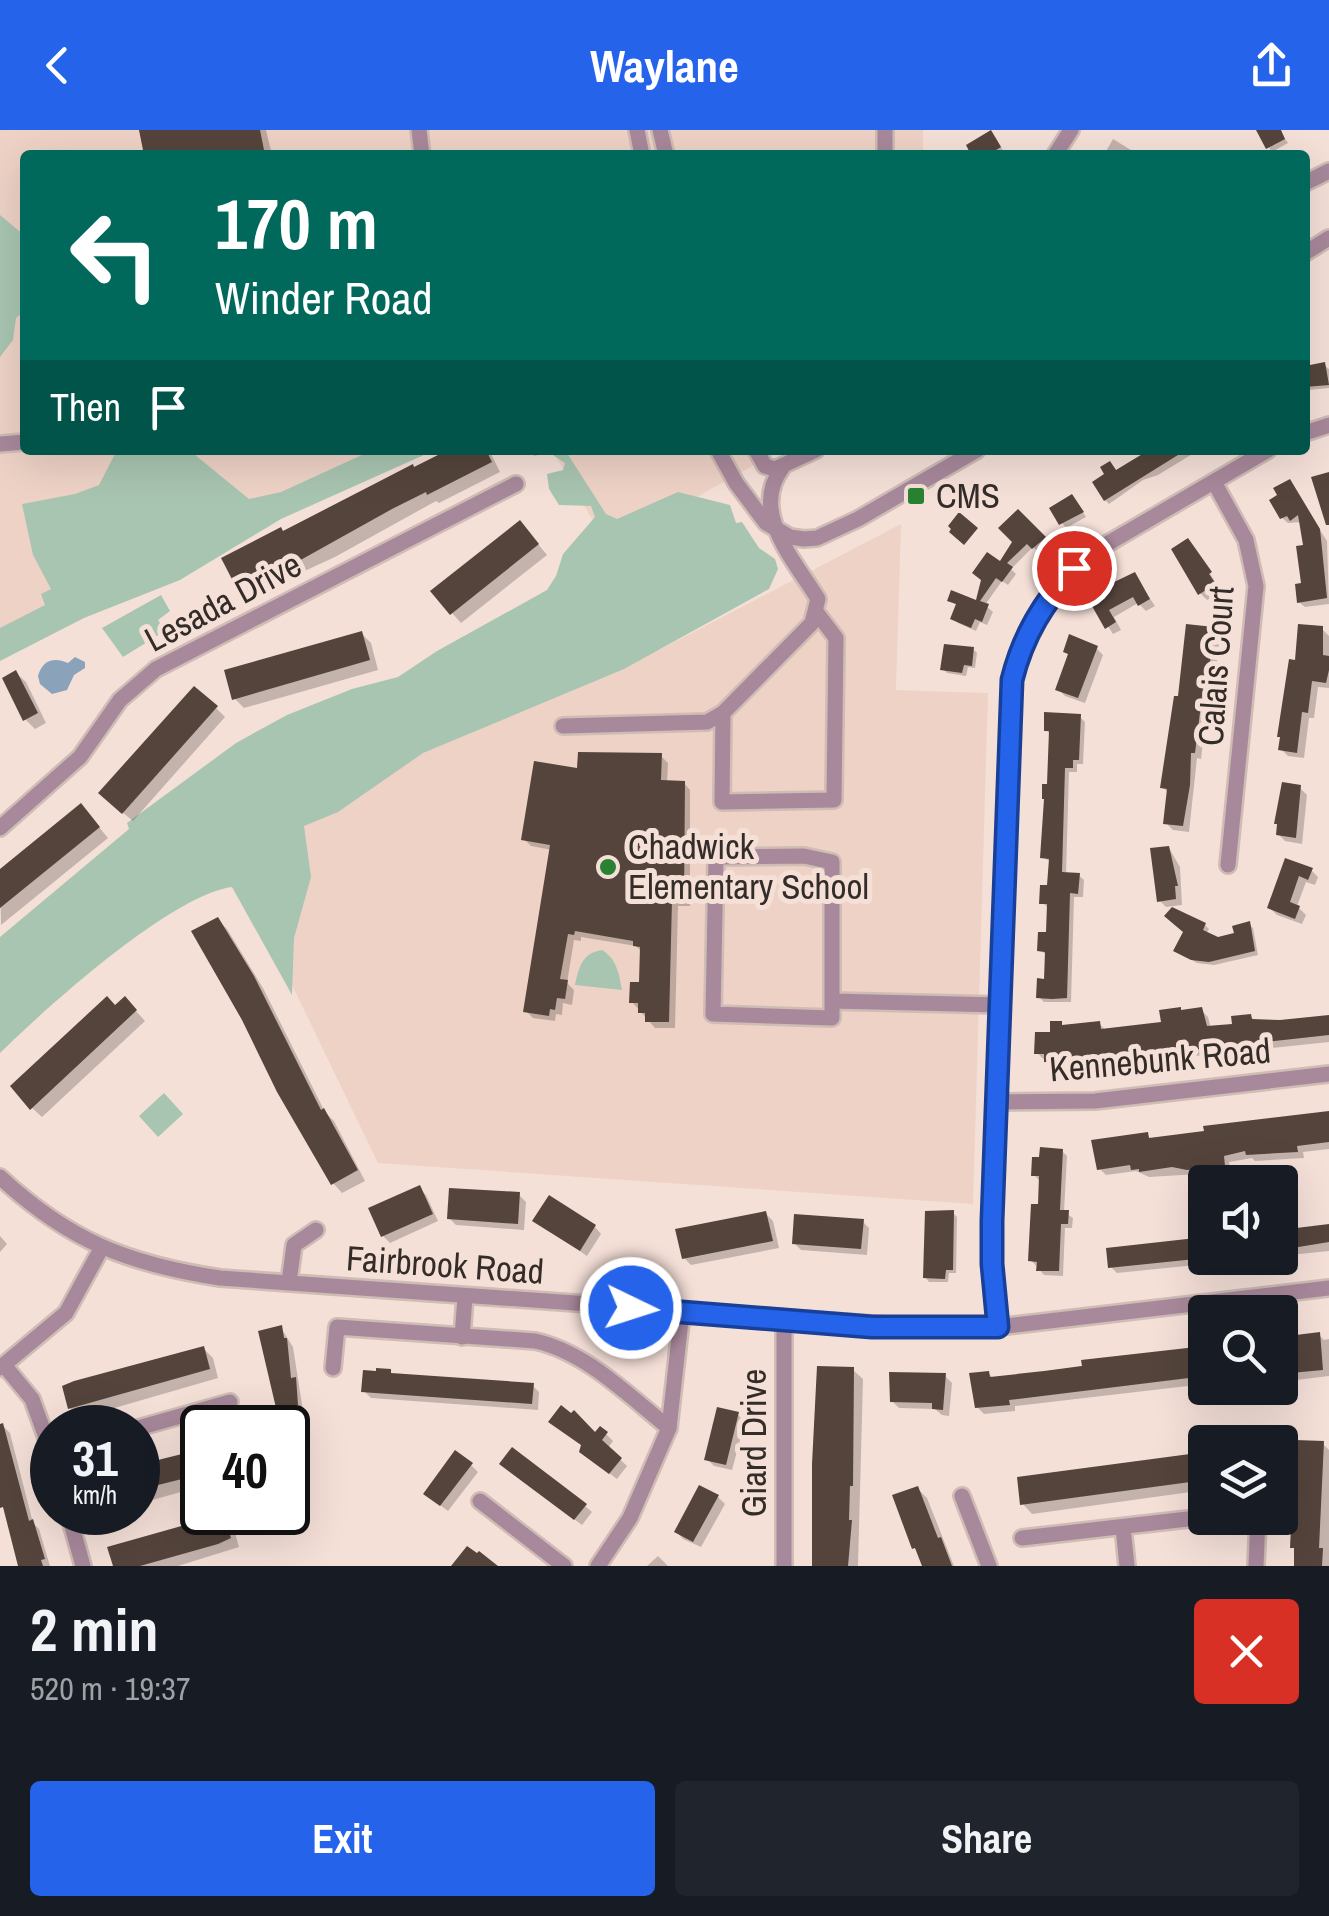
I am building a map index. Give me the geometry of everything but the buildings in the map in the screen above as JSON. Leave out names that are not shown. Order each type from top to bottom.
[{"type":"street","points":[[721,455],[759,515],[777,532],[804,539],[833,531],[968,455]]},
{"type":"street","points":[[762,455],[774,466]]},
{"type":"street","points":[[774,466],[803,455]]},
{"type":"street","points":[[998,1327],[992,1264],[1012,680],[1040,610],[1074,568],[1100,548],[1260,455]]},
{"type":"street","points":[[564,726],[707,722],[723,713],[798,639],[817,612],[818,600],[777,532],[769,509],[774,466]]},
{"type":"street","name":"Calais Court","points":[[1214,482],[1246,540],[1256,586],[1228,864]]},
{"type":"street","name":"Lesada Drive","points":[[0,828],[80,758],[120,700],[156,669],[516,484]]},
{"type":"street","points":[[723,713],[722,802],[834,800],[836,638],[817,612]]},
{"type":"street","points":[[832,1009],[832,862],[804,856],[716,857],[714,1014],[1000,1006]]},
{"type":"street","name":"Kennebunk Road","points":[[997,1102],[1096,1101],[1329,1074]]},
{"type":"street","name":"Fairbrook Road","points":[[0,1177],[34,1206],[101,1248],[134,1262],[176,1272],[465,1297],[925,1329],[998,1327],[1329,1288]]},
{"type":"street","points":[[288,1282],[294,1246],[316,1230]]},
{"type":"street","points":[[34,1405],[2,1366],[66,1312],[101,1248]]},
{"type":"street","points":[[631,1308],[634,1274]]},
{"type":"street","points":[[462,1336],[465,1297]]},
{"type":"street","points":[[598,1566],[637,1504],[669,1428],[682,1312]]},
{"type":"street","name":"Giard Drive","points":[[784,1320],[784,1566]]},
{"type":"street","points":[[333,1368],[337,1327],[552,1345],[584,1362],[669,1428]]},
{"type":"street","points":[[160,1422],[230,1402]]},
{"type":"street","points":[[962,1496],[988,1566]]},
{"type":"street","points":[[480,1501],[564,1566]]},
{"type":"street","points":[[1022,1538],[1188,1520]]},
{"type":"street","points":[[1122,1527],[1127,1566]]},
{"type":"street","points":[[74,1535],[83,1566]]},
{"type":"street","points":[[1256,1566],[1257,1535]]},
{"type":"shaded area","points":[[0,130],[923,130],[923,150],[20,150],[20,455],[393,455],[0,654]]},
{"type":"shaded area","points":[[555,455],[772,455],[618,541],[603,538]]},
{"type":"shaded area","name":"Chadwick Elementary School","points":[[901,524],[896,690],[988,693],[973,1204],[378,1163],[232,861],[447,733],[661,649]]},
{"type":"green space","points":[[0,215],[20,232],[20,315],[16,318],[13,340],[0,357]]},
{"type":"green space","points":[[114,455],[195,455],[249,499],[281,492],[362,455],[424,455],[281,519],[180,580],[84,618],[0,661],[0,628],[45,605],[41,594],[51,589],[33,555],[22,504],[99,485]]},
{"type":"green space","points":[[553,455],[568,455],[606,514],[617,519],[678,492],[730,505],[736,523],[742,522],[759,548],[775,559],[778,569],[769,589],[624,669],[423,753],[338,812],[304,826],[311,877],[294,938],[292,995],[232,887],[176,910],[144,931],[47,1009],[0,1053],[0,937],[129,829],[127,823],[236,743],[287,715],[352,689],[398,677],[547,590],[563,554],[595,517],[591,506],[559,505],[549,489],[547,474],[563,470],[565,463]]},
{"type":"green space","points":[[161,595],[170,611],[158,620],[165,631],[123,657],[102,628]]},
{"type":"green space","points":[[602,950],[614,962],[622,990],[575,985],[586,958]]},
{"type":"green space","points":[[164,1093],[183,1114],[158,1137],[139,1116]]},
{"type":"water","points":[[75,657],[85,662],[85,668],[74,675],[67,690],[52,694],[40,684],[38,676],[45,663],[68,663]]},
{"type":"place","name":"CMS","points":[[916,496]]},
{"type":"place","name":"Chadwick Elementary School","points":[[608,867]]},
{"type":"route","points":[[631,1308],[872,1327],[998,1327],[992,1221],[1012,680],[1018,656],[1040,610],[1074,568]]}]
